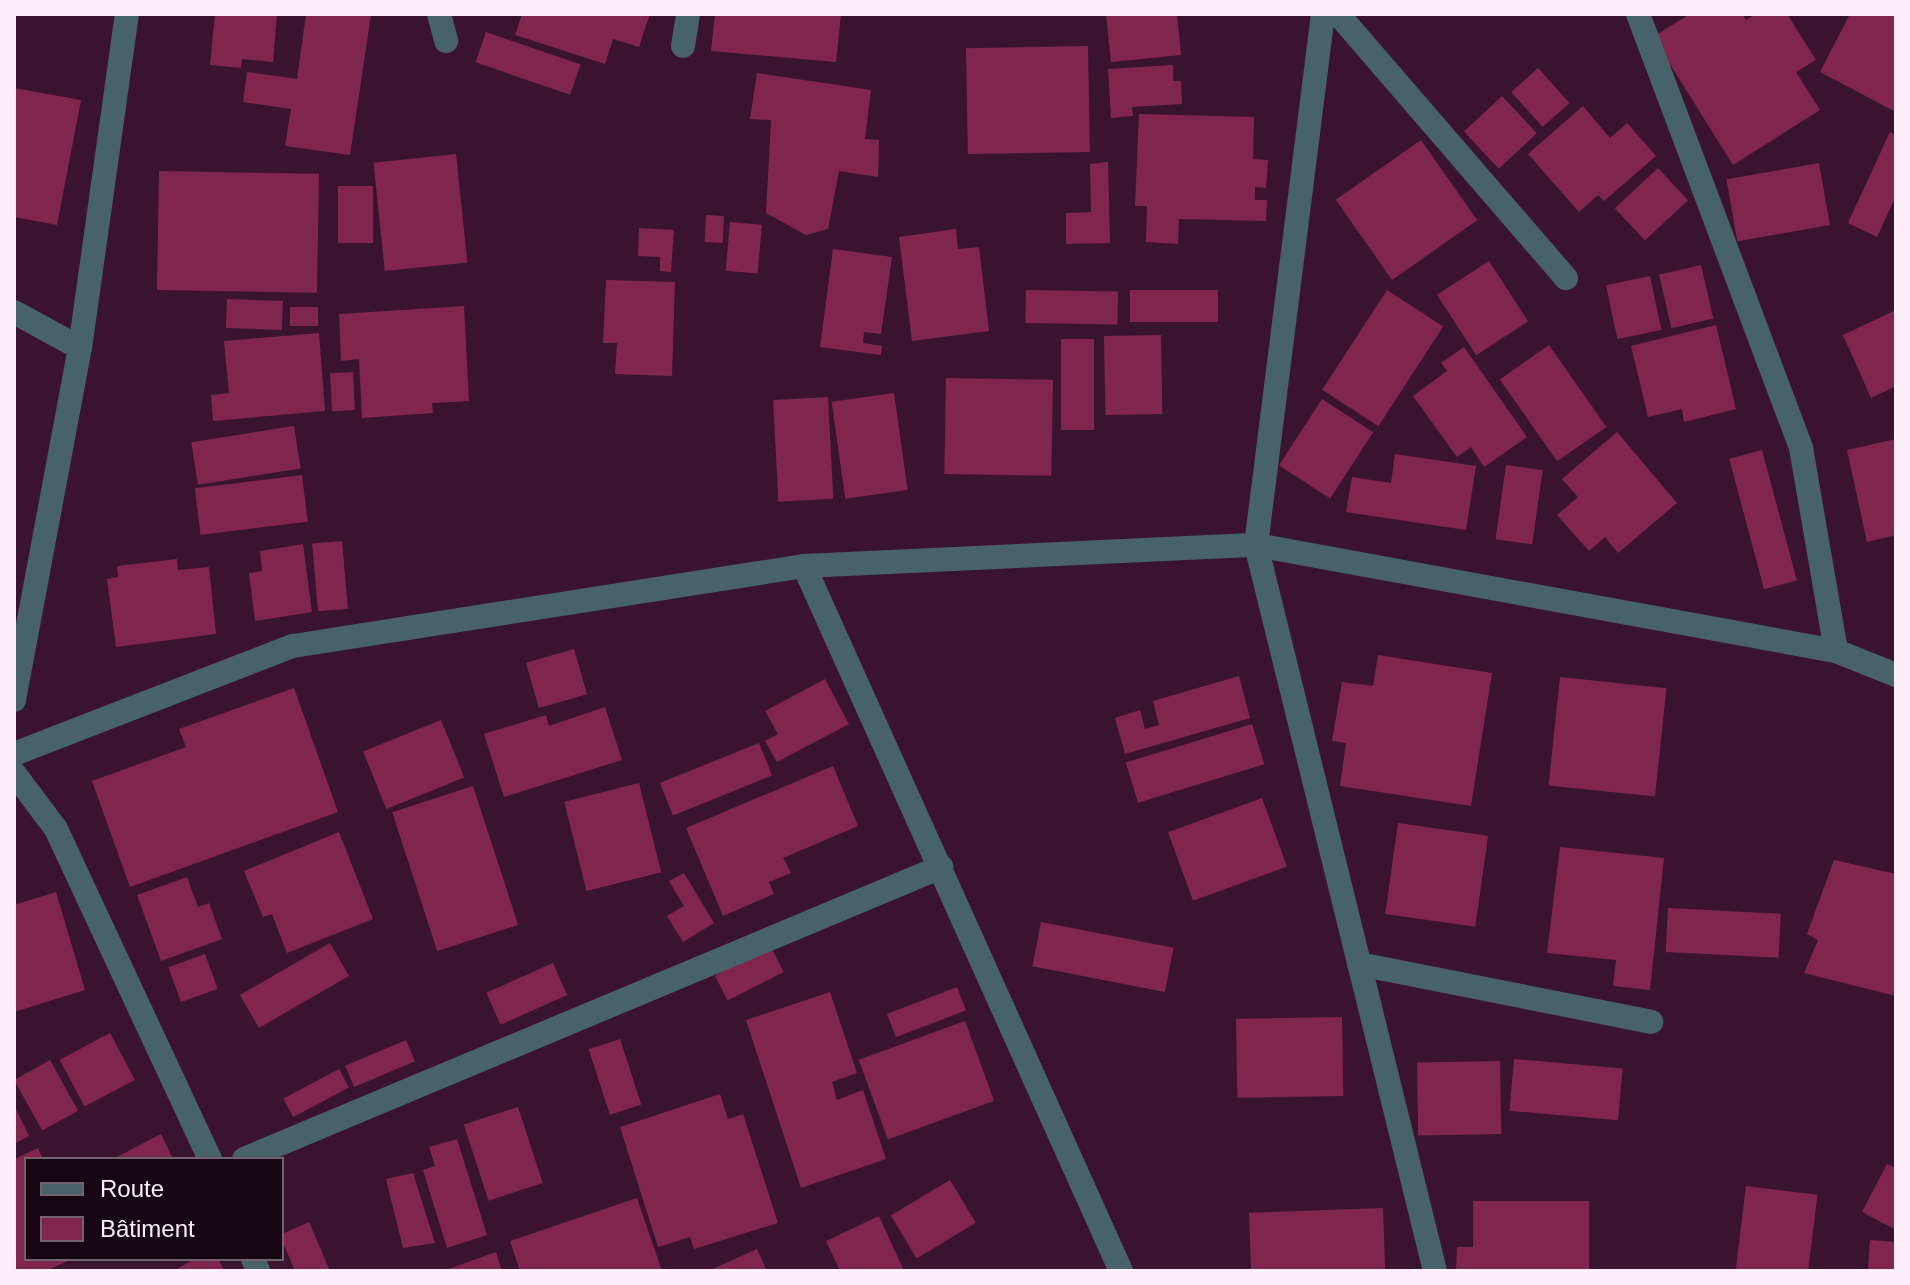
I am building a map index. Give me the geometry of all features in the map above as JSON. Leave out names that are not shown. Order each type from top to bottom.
[{"type":"street","points":[[14,700],[80,348],[127,14]]},
{"type":"street","points":[[439,14],[446,41]]},
{"type":"street","points":[[683,46],[688,14]]},
{"type":"street","points":[[1323,14],[1256,545],[1435,1271]]},
{"type":"street","points":[[1338,14],[1566,278]]},
{"type":"street","points":[[1638,14],[1801,448],[1836,651]]},
{"type":"street","points":[[14,312],[80,348]]},
{"type":"street","points":[[14,754],[293,646],[804,566],[1256,545],[1836,651],[1896,675]]},
{"type":"street","points":[[804,566],[1121,1271]]},
{"type":"street","points":[[14,773],[56,829],[209,1157]]},
{"type":"street","points":[[249,1157],[941,867]]},
{"type":"street","points":[[1359,964],[1651,1022]]},
{"type":"building","points":[[215,14],[277,14],[273,62],[242,59],[241,68],[210,65]]},
{"type":"building","points":[[306,14],[371,15],[350,155],[285,146],[291,109],[243,102],[247,72],[297,79]]},
{"type":"building","points":[[522,14],[650,14],[639,47],[613,39],[605,64],[515,35]]},
{"type":"building","points":[[715,14],[841,14],[836,62],[711,51]]},
{"type":"building","points":[[1106,14],[1177,14],[1181,55],[1111,62]]},
{"type":"building","points":[[1690,14],[1742,14],[1746,20],[1756,14],[1787,14],[1816,60],[1796,72],[1820,110],[1733,165],[1653,37]]},
{"type":"building","points":[[1850,14],[1896,14],[1896,112],[1820,72]]},
{"type":"building","points":[[486,32],[581,65],[570,95],[476,62]]},
{"type":"building","points":[[1088,46],[1090,152],[968,154],[966,48]]},
{"type":"building","points":[[1173,65],[1173,81],[1181,81],[1182,104],[1132,107],[1133,116],[1111,118],[1108,69]]},
{"type":"building","points":[[1538,68],[1569,103],[1543,127],[1511,92]]},
{"type":"building","points":[[757,73],[871,90],[865,139],[879,140],[878,177],[839,171],[828,229],[806,235],[766,213],[771,120],[750,119]]},
{"type":"building","points":[[14,88],[81,100],[57,225],[14,217]]},
{"type":"building","points":[[1502,96],[1537,133],[1499,169],[1464,131]]},
{"type":"building","points":[[1583,106],[1610,138],[1627,123],[1656,156],[1604,201],[1598,195],[1579,212],[1528,154]]},
{"type":"building","points":[[1139,114],[1254,117],[1253,159],[1268,160],[1266,188],[1255,187],[1255,200],[1267,200],[1266,221],[1179,219],[1178,244],[1146,242],[1147,206],[1135,206]]},
{"type":"building","points":[[1890,132],[1896,135],[1896,196],[1877,237],[1848,223]]},
{"type":"building","points":[[1421,140],[1477,220],[1392,280],[1336,200]]},
{"type":"building","points":[[456,154],[467,262],[385,271],[373,163]]},
{"type":"building","points":[[1108,162],[1110,243],[1066,244],[1066,213],[1091,212],[1090,164]]},
{"type":"building","points":[[1819,163],[1830,225],[1737,241],[1726,179]]},
{"type":"building","points":[[1658,168],[1688,200],[1645,240],[1615,208]]},
{"type":"building","points":[[159,171],[319,174],[317,293],[157,290]]},
{"type":"building","points":[[338,186],[373,186],[373,243],[338,243]]},
{"type":"building","points":[[706,215],[724,216],[723,243],[705,242]]},
{"type":"building","points":[[730,222],[762,225],[758,274],[726,271]]},
{"type":"building","points":[[639,228],[674,230],[671,272],[660,271],[660,257],[638,256]]},
{"type":"building","points":[[956,229],[958,249],[979,247],[989,331],[912,341],[899,237]]},
{"type":"building","points":[[833,249],[892,257],[881,334],[864,332],[863,343],[882,346],[881,355],[820,347]]},
{"type":"building","points":[[1489,261],[1528,321],[1476,355],[1437,295]]},
{"type":"building","points":[[1701,265],[1713,319],[1671,328],[1659,275]]},
{"type":"building","points":[[1650,276],[1661,330],[1617,339],[1606,285]]},
{"type":"building","points":[[606,280],[675,282],[672,376],[615,374],[617,343],[603,343]]},
{"type":"building","points":[[1026,290],[1118,292],[1117,325],[1025,323]]},
{"type":"building","points":[[1130,290],[1218,290],[1218,322],[1130,322]]},
{"type":"building","points":[[1387,290],[1443,326],[1378,426],[1322,390]]},
{"type":"building","points":[[227,299],[283,301],[282,330],[226,328]]},
{"type":"building","points":[[464,306],[469,401],[432,403],[433,413],[362,418],[359,359],[341,361],[339,314]]},
{"type":"building","points":[[290,307],[318,307],[318,326],[290,326]]},
{"type":"building","points":[[1896,310],[1896,386],[1871,398],[1843,335]]},
{"type":"building","points":[[1716,325],[1736,409],[1684,422],[1682,409],[1648,417],[1631,346]]},
{"type":"building","points":[[319,333],[325,411],[213,421],[211,395],[229,393],[224,341]]},
{"type":"building","points":[[1161,335],[1162,414],[1105,415],[1104,336]]},
{"type":"building","points":[[1061,339],[1094,339],[1094,430],[1061,430]]},
{"type":"building","points":[[1549,345],[1606,427],[1557,461],[1500,379]]},
{"type":"building","points":[[1464,347],[1527,437],[1484,467],[1471,447],[1457,457],[1413,396],[1447,371],[1441,363]]},
{"type":"building","points":[[353,372],[355,410],[332,411],[330,373]]},
{"type":"building","points":[[946,378],[1053,380],[1051,476],[944,474]]},
{"type":"building","points":[[894,393],[908,490],[845,499],[832,402]]},
{"type":"building","points":[[828,397],[833,499],[778,502],[773,400]]},
{"type":"building","points":[[1322,399],[1373,432],[1330,498],[1279,465]]},
{"type":"building","points":[[294,426],[301,468],[198,485],[191,442]]},
{"type":"building","points":[[1617,432],[1677,503],[1618,553],[1605,537],[1589,551],[1557,515],[1578,497],[1562,479]]},
{"type":"building","points":[[1896,439],[1896,535],[1867,542],[1847,450]]},
{"type":"building","points":[[1762,450],[1797,580],[1764,589],[1729,459]]},
{"type":"building","points":[[1395,454],[1476,466],[1466,530],[1346,512],[1352,477],[1391,483]]},
{"type":"building","points":[[1506,465],[1543,470],[1532,544],[1496,539]]},
{"type":"building","points":[[302,475],[308,522],[201,535],[195,488]]},
{"type":"building","points":[[342,541],[348,609],[318,611],[312,544]]},
{"type":"building","points":[[303,544],[312,612],[255,621],[249,573],[262,571],[260,551]]},
{"type":"building","points":[[177,559],[178,570],[209,567],[216,634],[116,647],[107,579],[118,577],[117,566]]},
{"type":"building","points":[[574,649],[587,694],[539,708],[526,663]]},
{"type":"building","points":[[1378,655],[1492,673],[1471,806],[1340,786],[1346,743],[1332,741],[1342,682],[1373,686]]},
{"type":"building","points":[[1239,676],[1250,718],[1125,754],[1115,718],[1140,710],[1145,729],[1159,725],[1153,701]]},
{"type":"building","points":[[1560,677],[1666,688],[1655,797],[1549,785]]},
{"type":"building","points":[[825,679],[849,724],[777,762],[765,741],[778,734],[765,711]]},
{"type":"building","points":[[294,688],[338,812],[130,887],[92,781],[186,747],[179,729]]},
{"type":"building","points":[[605,707],[622,760],[504,797],[484,734],[546,715],[549,726]]},
{"type":"building","points":[[441,720],[464,777],[386,809],[363,751]]},
{"type":"building","points":[[1252,724],[1264,764],[1138,803],[1126,763]]},
{"type":"building","points":[[759,743],[772,775],[673,816],[660,783]]},
{"type":"building","points":[[833,766],[858,826],[783,858],[791,873],[769,882],[774,894],[723,916],[686,828]]},
{"type":"building","points":[[639,783],[661,872],[587,891],[564,802]]},
{"type":"building","points":[[473,786],[518,925],[437,951],[392,812]]},
{"type":"building","points":[[1262,798],[1287,867],[1193,901],[1168,832]]},
{"type":"building","points":[[1398,823],[1488,836],[1475,927],[1385,914]]},
{"type":"building","points":[[339,832],[373,919],[287,953],[272,914],[263,917],[244,871]]},
{"type":"building","points":[[1560,847],[1664,858],[1650,990],[1613,986],[1616,960],[1547,953]]},
{"type":"building","points":[[1834,860],[1896,874],[1896,996],[1804,973],[1818,940],[1807,934]]},
{"type":"building","points":[[684,873],[714,923],[683,942],[667,916],[684,906],[669,881]]},
{"type":"building","points":[[187,877],[198,907],[209,903],[222,939],[161,961],[137,895]]},
{"type":"building","points":[[56,892],[85,990],[14,1012],[14,905]]},
{"type":"building","points":[[1668,908],[1781,914],[1779,958],[1666,952]]},
{"type":"building","points":[[1041,922],[1174,948],[1165,992],[1032,966]]},
{"type":"building","points":[[330,943],[349,976],[259,1028],[240,995]]},
{"type":"building","points":[[771,947],[784,972],[728,1001],[715,976]]},
{"type":"building","points":[[205,954],[218,989],[181,1002],[168,967]]},
{"type":"building","points":[[553,963],[567,995],[501,1025],[486,993]]},
{"type":"building","points":[[957,987],[966,1010],[896,1037],[887,1014]]},
{"type":"building","points":[[830,992],[857,1073],[832,1082],[837,1100],[863,1090],[886,1159],[801,1188],[746,1020]]},
{"type":"building","points":[[1342,1017],[1343,1096],[1237,1098],[1236,1019]]},
{"type":"building","points":[[965,1021],[994,1101],[888,1140],[859,1060]]},
{"type":"building","points":[[110,1033],[135,1080],[85,1107],[60,1060]]},
{"type":"building","points":[[620,1039],[641,1105],[610,1115],[589,1049]]},
{"type":"building","points":[[406,1040],[415,1061],[354,1087],[345,1066]]},
{"type":"building","points":[[1514,1059],[1623,1068],[1618,1120],[1509,1111]]},
{"type":"building","points":[[50,1060],[78,1111],[42,1131],[14,1080]]},
{"type":"building","points":[[1500,1061],[1501,1134],[1418,1135],[1417,1062]]},
{"type":"building","points":[[339,1069],[349,1088],[293,1117],[283,1099]]},
{"type":"building","points":[[720,1094],[728,1119],[743,1114],[778,1223],[694,1249],[690,1237],[658,1247],[620,1127]]},
{"type":"building","points":[[14,1105],[29,1136],[14,1144]]},
{"type":"building","points":[[518,1107],[543,1183],[489,1201],[464,1125]]},
{"type":"building","points":[[161,1134],[172,1157],[117,1157]]},
{"type":"building","points":[[457,1139],[487,1235],[447,1248],[423,1170],[435,1166],[429,1147]]},
{"type":"building","points":[[38,1148],[42,1157],[24,1157],[24,1261],[68,1261],[46,1271],[14,1271],[14,1159]]},
{"type":"building","points":[[1887,1164],[1896,1168],[1896,1230],[1862,1212]]},
{"type":"building","points":[[413,1173],[435,1243],[403,1248],[386,1179]]},
{"type":"building","points":[[950,1180],[976,1223],[917,1258],[891,1216]]},
{"type":"building","points":[[1746,1186],[1817,1195],[1808,1271],[1736,1271]]},
{"type":"building","points":[[637,1198],[662,1271],[520,1271],[510,1241]]},
{"type":"building","points":[[1473,1201],[1589,1201],[1589,1271],[1456,1271],[1457,1247],[1473,1247]]},
{"type":"building","points":[[1383,1208],[1385,1271],[1251,1271],[1249,1213]]},
{"type":"building","points":[[879,1216],[904,1271],[840,1271],[826,1241]]},
{"type":"building","points":[[309,1222],[330,1271],[295,1271],[284,1245],[284,1233]]},
{"type":"building","points":[[1870,1240],[1896,1242],[1894,1271],[1868,1271]]},
{"type":"building","points":[[757,1249],[767,1271],[708,1271]]},
{"type":"building","points":[[496,1252],[502,1271],[443,1271]]},
{"type":"building","points":[[191,1261],[219,1261],[225,1271],[174,1271]]}]
